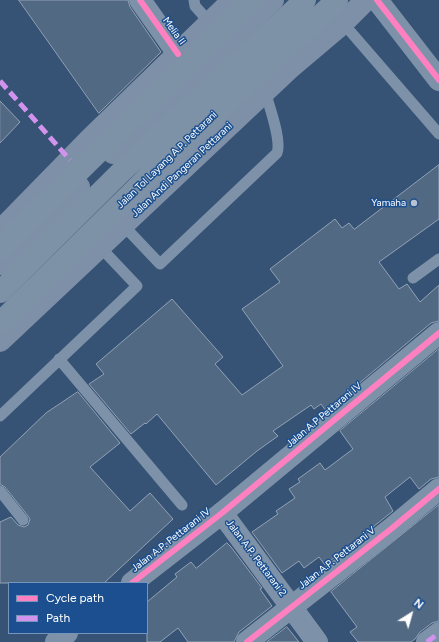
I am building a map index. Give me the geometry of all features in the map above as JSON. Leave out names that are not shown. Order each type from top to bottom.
[{"type":"highway","points":[[0,231],[89,140],[233,0]]},
{"type":"highway","points":[[0,249],[254,0]]},
{"type":"highway","points":[[0,264],[198,70],[273,0]]},
{"type":"highway","points":[[0,292],[121,172],[304,0]]},
{"type":"highway","name":"Jalan Tol Layang A.P. Pettarani","points":[[0,323],[159,166],[337,0]]},
{"type":"highway","name":"Jalan Andi Pangeran Pettarani","points":[[0,341],[265,91],[366,0]]},
{"type":"street","name":"Melia II","points":[[140,0],[178,54]]},
{"type":"street","points":[[377,0],[439,80]]},
{"type":"street","name":"Jalan A.P Pettarani IV","points":[[222,514],[439,333]]},
{"type":"street","name":"Jalan A.P. Pettarani V","points":[[247,642],[439,489]]},
{"type":"street","name":"Jalan A.P. Pettarani IV","points":[[133,582],[222,514]]},
{"type":"street","name":"Jalan A.P. Pettarani 2","points":[[222,514],[317,642]]},
{"type":"street","points":[[427,642],[439,633]]},
{"type":"street","points":[[56,642],[67,634]]},
{"type":"lane","points":[[194,0],[195,6],[210,23]]},
{"type":"lane","points":[[342,23],[439,134]]},
{"type":"lane","points":[[123,225],[160,264],[277,153],[279,143],[265,91]]},
{"type":"lane","points":[[0,416],[137,286],[100,247]]},
{"type":"lane","points":[[413,278],[439,259]]},
{"type":"lane","points":[[60,359],[182,505]]},
{"type":"lane","points":[[0,491],[24,520]]},
{"type":"building","points":[[19,0],[128,0],[130,7],[161,52],[99,113]]},
{"type":"building","points":[[0,101],[20,122],[0,143]]},
{"type":"building","points":[[439,165],[439,219],[379,262],[399,289],[407,284],[420,302],[439,285],[439,321],[431,323],[326,411],[321,404],[314,409],[311,405],[273,431],[278,436],[257,451],[216,485],[157,414],[146,424],[145,423],[131,434],[89,384],[104,374],[96,364],[172,299],[223,357],[215,364],[242,395],[283,366],[242,309],[280,282],[270,269],[335,219],[342,228],[349,223],[354,229]]},
{"type":"building","points":[[439,349],[439,477],[431,479],[419,489],[410,477],[385,497],[393,511],[325,565],[319,557],[304,568],[299,561],[282,573],[252,532],[278,514],[276,511],[295,498],[289,489],[300,482],[298,479],[320,463],[325,470],[353,449],[340,431]]},
{"type":"building","points":[[78,392],[120,443],[90,467],[130,511],[150,493],[173,519],[105,582],[0,583],[0,522],[11,517],[18,525],[24,527],[28,525],[30,519],[5,487],[0,484],[0,457],[46,413]]},
{"type":"building","points":[[439,505],[439,621],[432,623],[420,632],[411,642],[358,642],[350,632],[357,627],[331,592]]},
{"type":"building","points":[[227,543],[262,588],[260,589],[272,606],[239,632],[234,642],[188,642],[178,628],[160,642],[147,642],[148,601],[177,577],[175,574],[191,562],[196,568]]},
{"type":"building","points":[[287,627],[299,642],[267,642]]},
{"type":"marked path","points":[[0,81],[70,160]]},
{"type":"marked path","points":[[427,642],[439,633]]},
{"type":"cycle path","points":[[140,0],[178,54]]},
{"type":"cycle path","points":[[377,0],[439,80]]},
{"type":"cycle path","points":[[133,582],[222,513],[439,333]]},
{"type":"cycle path","points":[[247,642],[391,529],[439,489]]},
{"type":"place","name":"Yamaha","points":[[414,203]]}]
